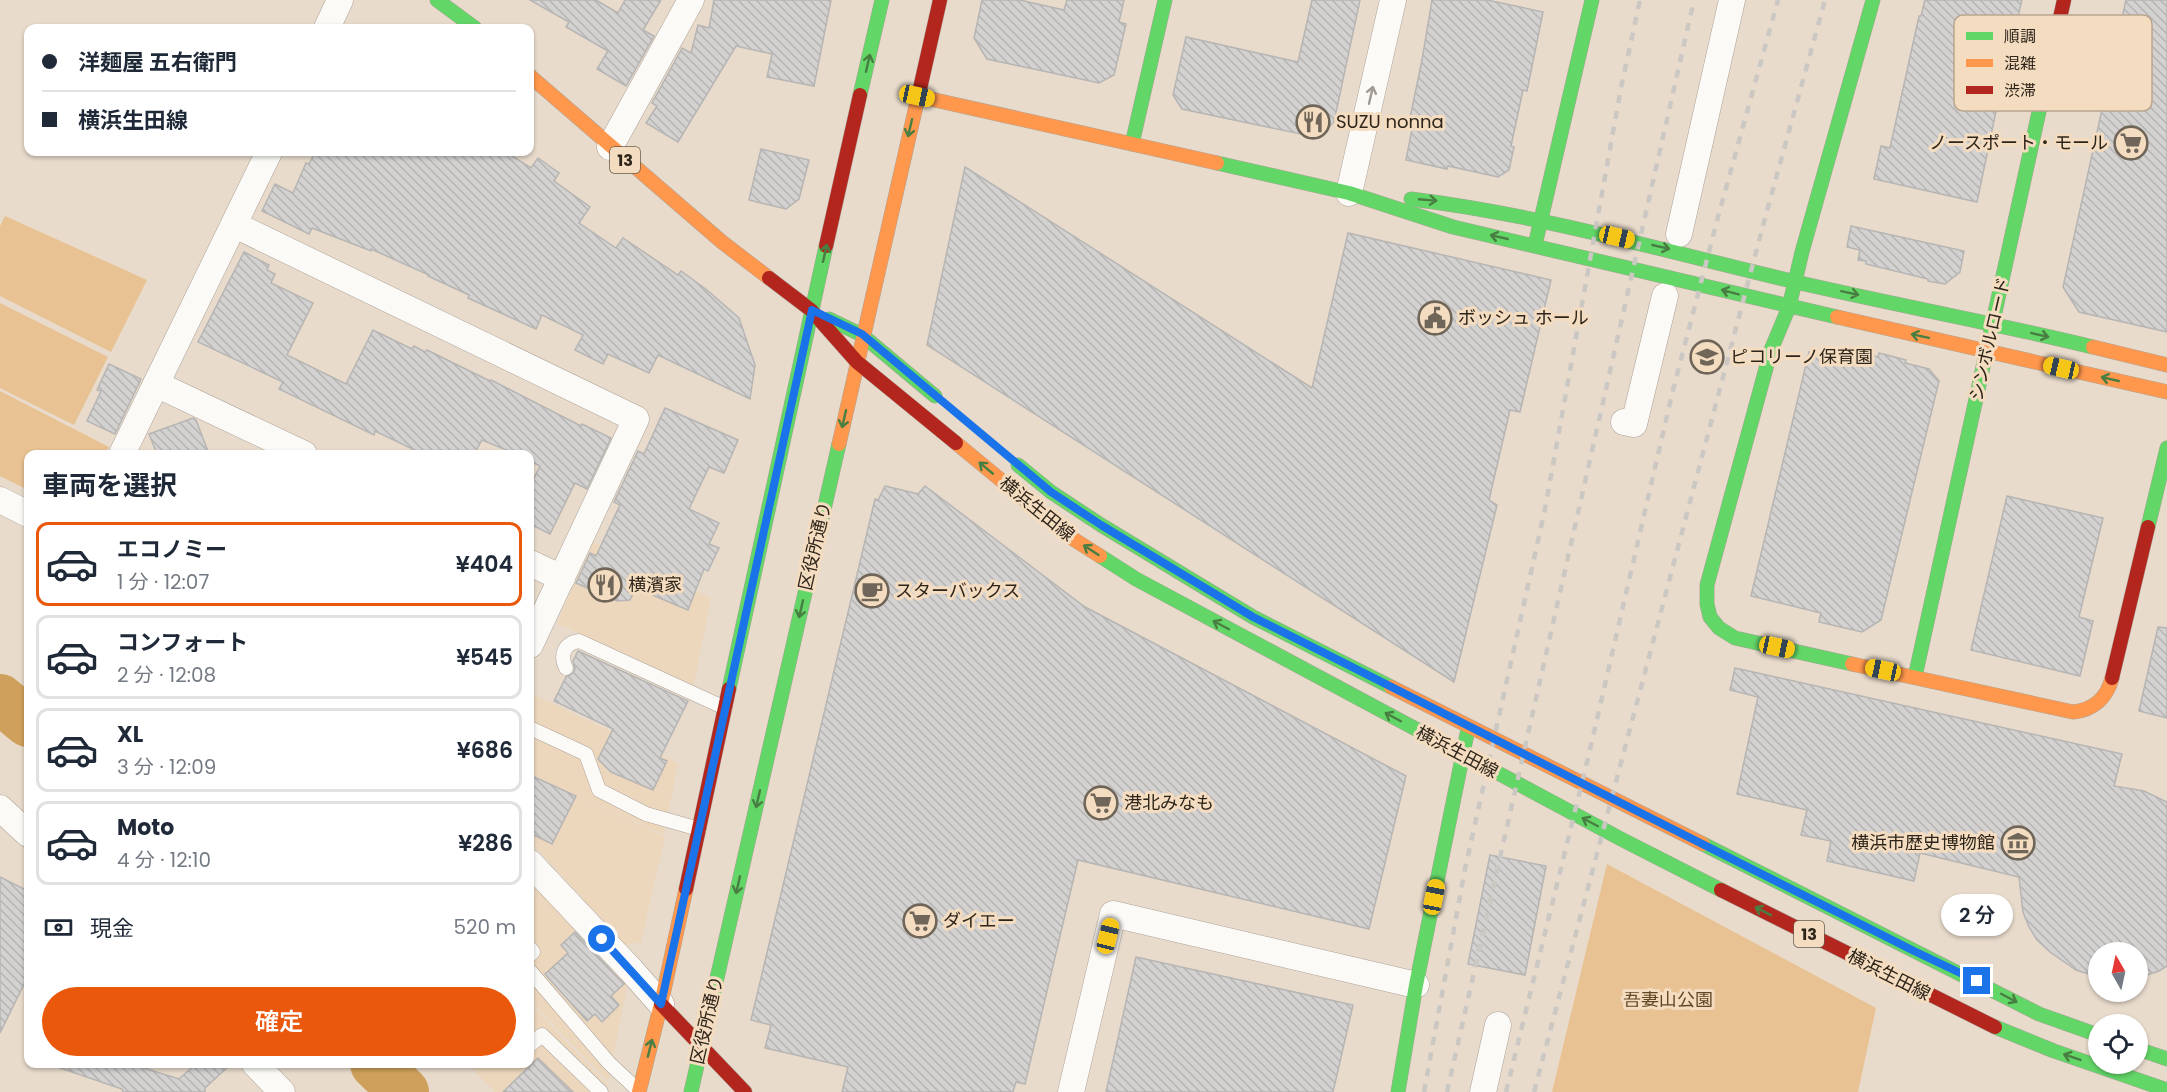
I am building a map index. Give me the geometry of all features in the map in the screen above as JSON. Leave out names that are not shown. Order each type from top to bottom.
[{"type":"street","points":[[329,24],[340,0]]},
{"type":"street","points":[[437,0],[469,15]]},
{"type":"street","points":[[610,147],[692,0]]},
{"type":"street","points":[[639,1092],[661,1004],[882,0]]},
{"type":"street","name":"区役所通り","points":[[691,1092],[940,0]]},
{"type":"street","points":[[1132,144],[1165,0]]},
{"type":"street","points":[[1349,193],[1393,0]]},
{"type":"street","points":[[1535,245],[1592,0]]},
{"type":"street","points":[[1679,234],[1732,0]]},
{"type":"street","points":[[1873,0],[1802,252],[1789,307],[1771,350],[1707,585],[1706,602],[1709,618],[1719,630],[1735,638],[2065,711],[2077,713],[2089,710],[2101,702],[2110,687],[2167,448]]},
{"type":"street","name":"シンボルロード","points":[[2061,15],[2064,0]]},
{"type":"street","name":"横浜生田線","points":[[534,80],[722,242],[812,310],[862,334],[944,404]]},
{"type":"street","points":[[917,96],[1349,193],[1454,227],[1668,276],[1789,307],[2167,392]]},
{"type":"street","name":"シンボルロード","points":[[1915,677],[2040,111]]},
{"type":"street","points":[[124,450],[236,225],[267,156]]},
{"type":"street","points":[[1349,193],[1461,203],[1541,219],[1674,250],[1795,282],[1994,324],[2167,365]]},
{"type":"street","points":[[236,225],[636,419],[534,637]]},
{"type":"street","points":[[1624,422],[1634,424],[1665,296]]},
{"type":"street","name":"横浜生田線","points":[[812,310],[857,362],[1070,537],[1136,579],[1622,839],[1982,1022],[2054,1051],[2167,1090]]},
{"type":"street","points":[[156,384],[296,450]]},
{"type":"street","name":"横浜生田線","points":[[1006,455],[1051,492],[1101,525],[1253,617],[2039,1014],[2088,1031]]},
{"type":"street","points":[[0,500],[24,512]]},
{"type":"street","points":[[534,565],[562,578]]},
{"type":"street","points":[[1398,1092],[1416,985],[1469,726]]},
{"type":"street","points":[[0,808],[24,830]]},
{"type":"street","points":[[534,867],[745,1092]]},
{"type":"street","points":[[1071,1092],[1113,914],[1416,985]]},
{"type":"street","points":[[1483,1092],[1498,1025]]},
{"type":"street","points":[[2148,1052],[2167,1059]]},
{"type":"street","points":[[259,1068],[282,1092]]},
{"type":"lane","points":[[566,668],[563,662],[564,649],[568,644],[579,640],[725,708]]},
{"type":"lane","points":[[534,730],[586,754],[599,790],[646,814],[699,830]]},
{"type":"lane","points":[[534,976],[609,1063],[639,1092]]},
{"type":"lane","points":[[534,1042],[542,1035],[601,1092]]},
{"type":"shaded area","points":[[593,542],[711,598],[693,688],[557,623]]},
{"type":"shaded area","points":[[534,695],[678,763],[664,835],[561,788],[665,837],[641,942],[625,945],[534,845]]},
{"type":"shaded area","points":[[534,879],[628,981],[608,1082],[534,1005]]},
{"type":"shaded area","points":[[534,1008],[607,1084],[605,1092],[495,1092],[472,1068],[534,1068]]},
{"type":"green space","points":[[5,216],[147,280],[111,352],[0,296],[0,226]]},
{"type":"green space","points":[[0,303],[108,357],[74,425],[0,388]]},
{"type":"green space","points":[[0,391],[109,447],[107,450],[24,450],[24,488],[0,476]]},
{"type":"green space","name":"吾妻山公園","points":[[1607,864],[1876,1008],[1858,1092],[1552,1092]]},
{"type":"building","points":[[530,0],[596,0],[618,13],[625,0],[661,0],[643,30],[654,36],[626,86],[597,69],[608,51],[566,27],[569,22]]},
{"type":"building","points":[[714,0],[831,0],[814,86],[767,77],[772,54],[736,46],[678,142],[646,123],[657,106],[652,103],[682,48],[691,53],[698,25],[709,28]]},
{"type":"building","points":[[982,0],[1020,0],[1064,10],[1067,0],[1124,0],[1119,22],[1126,24],[1114,75],[1099,83],[987,59],[974,38]]},
{"type":"building","points":[[1312,0],[1360,0],[1334,122],[1323,133],[1315,137],[1182,109],[1173,95],[1186,37],[1298,62]]},
{"type":"building","points":[[1432,0],[1487,0],[1543,12],[1527,91],[1523,90],[1511,146],[1514,147],[1509,170],[1498,177],[1406,160],[1413,124],[1409,123]]},
{"type":"building","points":[[1925,0],[2022,0],[2018,15],[1954,15],[1954,111],[1996,111],[1977,202],[1874,179],[1881,146],[1890,148],[1919,16],[1921,16]]},
{"type":"building","name":"ノースポート・モール","points":[[2126,0],[2167,0],[2167,332],[2079,312],[2063,287],[2102,111],[2152,111],[2152,15],[2123,15]]},
{"type":"building","points":[[761,149],[809,160],[799,199],[786,209],[749,200]]},
{"type":"building","points":[[313,156],[512,156],[531,168],[538,158],[559,173],[554,181],[590,207],[579,223],[616,248],[623,238],[678,275],[681,271],[739,318],[755,365],[750,399],[658,355],[649,373],[608,354],[603,364],[575,350],[583,335],[542,315],[536,329],[468,298],[469,295],[429,275],[371,249],[371,251],[312,228],[309,234],[262,211],[275,184],[293,193],[306,163],[309,164]]},
{"type":"building","points":[[965,167],[1312,388],[1348,233],[1551,280],[1520,412],[1510,410],[1489,500],[1497,505],[1454,682],[927,345]]},
{"type":"building","points":[[1851,226],[1964,251],[1960,272],[1945,284],[1866,264],[1866,261],[1858,260],[1860,250],[1847,247]]},
{"type":"building","points":[[244,252],[269,265],[267,270],[275,274],[271,283],[313,303],[287,355],[346,384],[373,330],[412,349],[414,346],[425,352],[427,350],[581,426],[582,424],[611,438],[587,489],[575,483],[550,534],[534,526],[534,478],[540,466],[534,463],[534,450],[506,450],[482,440],[476,450],[415,450],[375,431],[374,435],[279,389],[283,382],[198,342]]},
{"type":"building","points":[[1851,350],[1878,357],[1879,353],[1906,360],[1905,363],[1929,369],[1939,381],[1881,620],[1862,632],[1819,622],[1821,613],[1751,596],[1809,352],[1848,362]]},
{"type":"building","points":[[109,364],[141,379],[115,434],[87,421],[101,391],[97,390]]},
{"type":"building","points":[[665,408],[738,440],[724,473],[709,467],[689,509],[719,523],[709,544],[719,548],[708,571],[704,569],[688,610],[636,588],[630,600],[617,601],[576,583],[590,553],[596,556],[620,505],[614,502],[638,451],[644,454]]},
{"type":"building","points":[[193,418],[196,420],[207,450],[155,450],[149,434]]},
{"type":"building","name":"港北みなも","points":[[885,486],[918,494],[925,486],[1085,607],[1406,776],[1369,929],[1078,860],[1025,1084],[1016,1082],[1013,1092],[842,1092],[848,1067],[765,1048],[771,1025],[751,1020],[875,499],[878,500]]},
{"type":"building","points":[[2007,496],[2103,518],[2079,617],[2093,621],[2080,676],[1971,650]]},
{"type":"building","points":[[2158,627],[2167,628],[2167,718],[2139,711]]},
{"type":"building","points":[[578,651],[688,701],[660,758],[667,761],[653,790],[611,772],[598,759],[613,729],[554,701],[566,677],[575,669],[573,661]]},
{"type":"building","points":[[1735,668],[2122,754],[2114,786],[2144,791],[2167,802],[2167,966],[2148,975],[2148,942],[2088,942],[2088,974],[2076,970],[2050,952],[2037,940],[2029,927],[2023,912],[2019,877],[1920,853],[1914,881],[1827,861],[1831,841],[1801,835],[1807,810],[1737,794],[1758,697],[1730,690]]},
{"type":"building","points":[[534,777],[576,796],[552,844],[534,835]]},
{"type":"building","points":[[1490,855],[1546,866],[1525,975],[1468,964]]},
{"type":"building","points":[[0,877],[24,889],[24,984],[0,1033]]},
{"type":"building","points":[[575,932],[624,984],[611,996],[619,1005],[602,1022],[595,1014],[587,1021],[545,974],[568,953],[561,945]]},
{"type":"building","points":[[1136,957],[1353,1005],[1333,1092],[1106,1092]]},
{"type":"building","points":[[538,1058],[573,1092],[503,1092],[528,1068],[534,1068],[534,1062]]},
{"type":"building","points":[[60,1068],[144,1068],[179,1079],[191,1068],[227,1068],[205,1088],[205,1092],[123,1092],[122,1089]]},
{"type":"waterway","points":[[0,699],[24,719]]},
{"type":"waterway","points":[[379,1068],[404,1092]]},
{"type":"railway","points":[[1424,1092],[1465,869],[1545,509],[1621,88],[1640,0]]},
{"type":"railway","points":[[1447,1092],[1694,0]]},
{"type":"railway","points":[[1506,1092],[1588,758],[1672,394],[1778,0]]},
{"type":"railway","points":[[1534,1092],[1825,0]]},
{"type":"traffic: fast","points":[[437,0],[470,24]]},
{"type":"traffic: fast","points":[[860,95],[882,0]]},
{"type":"traffic: fast","points":[[1132,144],[1165,0]]},
{"type":"traffic: fast","points":[[1536,241],[1592,0]]},
{"type":"traffic: fast","points":[[1852,664],[1735,638],[1719,628],[1710,617],[1707,585],[1771,350],[1789,307],[1802,252],[1873,0]]},
{"type":"traffic: fast","points":[[1915,677],[2039,111]]},
{"type":"traffic: fast","points":[[1217,163],[1349,193],[1453,227],[1837,317]]},
{"type":"traffic: fast","points":[[1411,199],[1557,224],[1796,282],[2093,347]]},
{"type":"traffic: fast","points":[[729,689],[826,246]]},
{"type":"traffic: fast","points":[[829,319],[862,335],[935,396]]},
{"type":"traffic: fast","points":[[691,1092],[839,444]]},
{"type":"traffic: fast","points":[[2148,527],[2167,448]]},
{"type":"traffic: fast","points":[[1018,465],[1051,492],[1101,525],[1253,617],[1391,687]]},
{"type":"traffic: fast","points":[[1100,556],[1136,579],[1621,839],[1721,890]]},
{"type":"traffic: fast","points":[[1398,1092],[1416,985],[1468,729]]},
{"type":"traffic: fast","points":[[1703,844],[2039,1014],[2088,1031]]},
{"type":"traffic: fast","points":[[1995,1027],[2054,1051],[2167,1090]]},
{"type":"traffic: fast","points":[[2148,1052],[2167,1059]]},
{"type":"traffic: slow","points":[[534,79],[722,242],[769,278]]},
{"type":"traffic: slow","points":[[839,444],[919,93]]},
{"type":"traffic: slow","points":[[917,96],[1217,163]]},
{"type":"traffic: slow","points":[[1837,317],[2167,392]]},
{"type":"traffic: slow","points":[[2093,347],[2167,365]]},
{"type":"traffic: slow","points":[[956,443],[1070,537],[1100,556]]},
{"type":"traffic: slow","points":[[1852,664],[2073,712],[2087,709],[2098,702],[2107,691],[2112,678]]},
{"type":"traffic: slow","points":[[1391,687],[1703,844]]},
{"type":"traffic: slow","points":[[639,1092],[686,889]]},
{"type":"traffic: jam","points":[[919,93],[940,0]]},
{"type":"traffic: jam","points":[[2061,15],[2064,0]]},
{"type":"traffic: jam","points":[[826,246],[860,95]]},
{"type":"traffic: jam","points":[[769,278],[811,310],[857,362],[956,443]]},
{"type":"traffic: jam","points":[[2112,678],[2148,527]]},
{"type":"traffic: jam","points":[[686,889],[729,689]]},
{"type":"traffic: jam","points":[[1721,890],[1995,1027]]},
{"type":"traffic: jam","points":[[661,1004],[745,1092]]},
{"type":"place","name":"SUZU nonna","points":[[1313,122]]},
{"type":"place","name":"ノースポート・モール","points":[[2131,143]]},
{"type":"place","name":"ボッシュ ホール","points":[[1435,318]]},
{"type":"place","name":"ピコリーノ保育園","points":[[1707,357]]},
{"type":"place","name":"横濱家","points":[[605,585]]},
{"type":"place","name":"スターバックス","points":[[872,591]]},
{"type":"place","name":"港北みなも","points":[[1101,803]]},
{"type":"place","name":"横浜市歴史博物館","points":[[2018,843]]},
{"type":"place","name":"ダイエー","points":[[920,921]]},
{"type":"route","points":[[602,939],[661,1004],[812,310],[862,334],[1051,492],[1253,617],[1977,981]]}]
